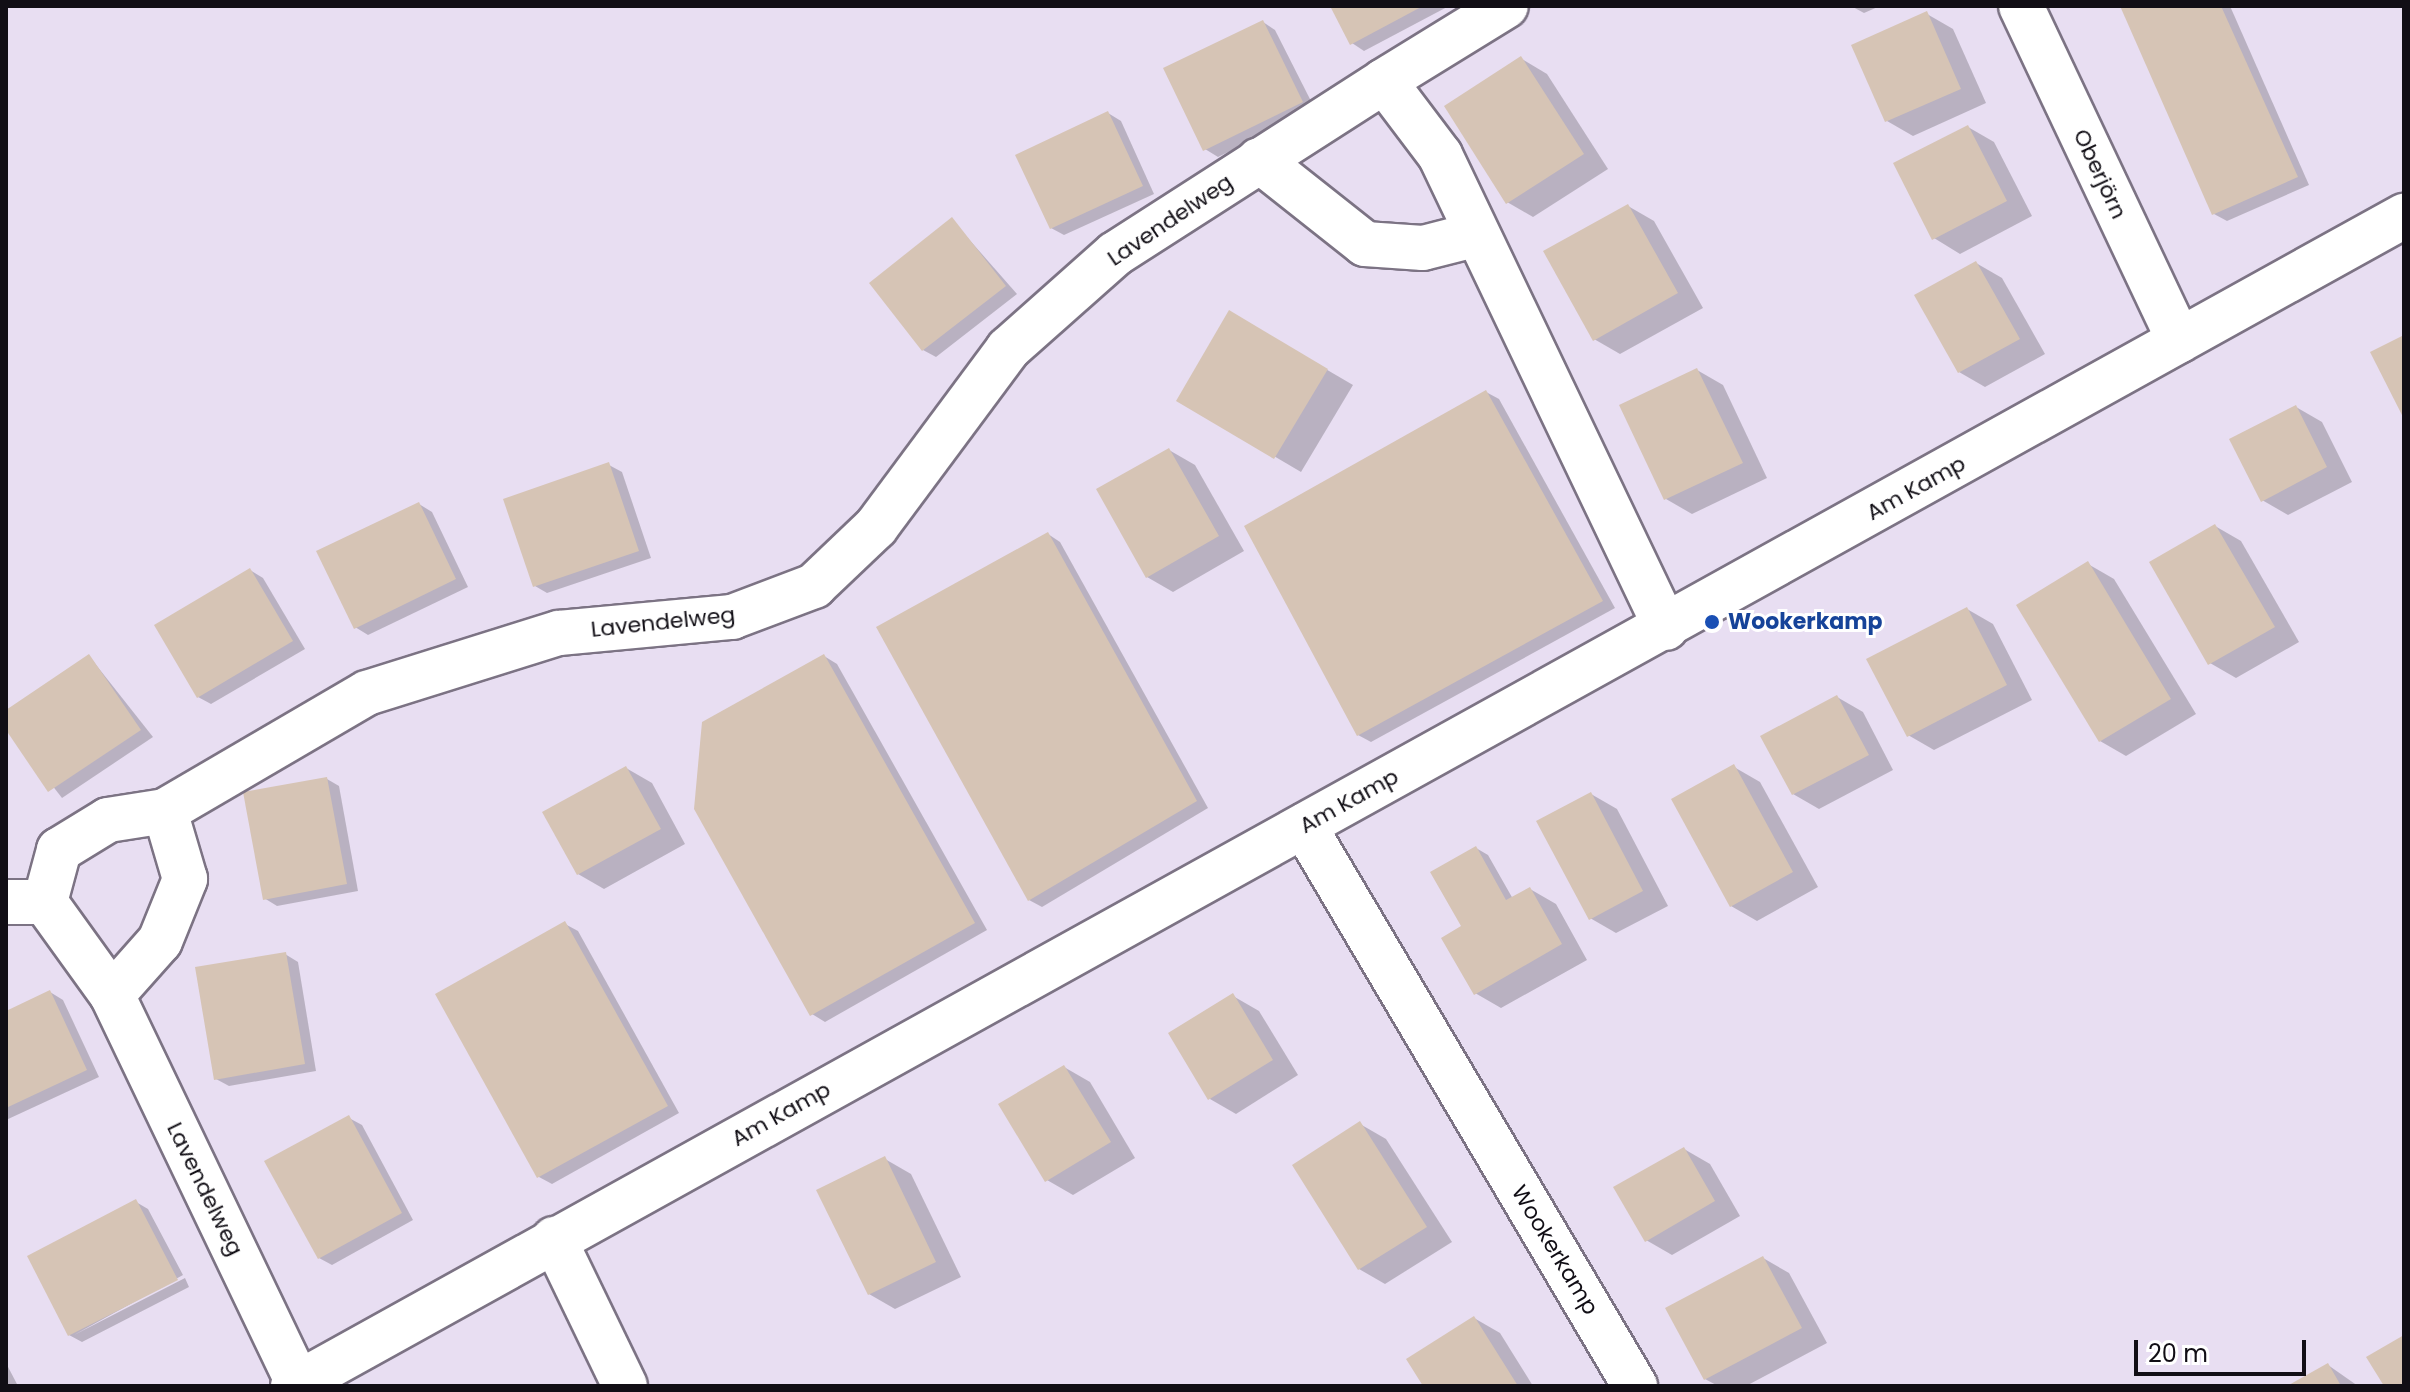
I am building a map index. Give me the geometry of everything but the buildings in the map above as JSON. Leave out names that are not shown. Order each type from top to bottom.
[{"type":"street","name":"Lavendelweg","points":[[296,1385],[112,995],[25,902],[59,850],[108,820],[165,811],[367,693],[559,633],[732,617],[814,586],[876,527],[1008,349],[1115,254],[1506,6]]},
{"type":"street","name":"Oberjörn","points":[[2021,6],[2179,341]]},
{"type":"street","points":[[1384,81],[1440,155],[1474,235],[1524,322],[1666,628]]},
{"type":"street","points":[[1259,160],[1365,244],[1423,248],[1474,235]]},
{"type":"street","name":"Am Kamp","points":[[296,1385],[554,1239],[1666,628],[2404,216]]},
{"type":"street","points":[[112,995],[160,941],[185,879],[165,811]]},
{"type":"street","name":"Wookerkamp","points":[[1304,826],[1635,1386]]},
{"type":"street","points":[[554,1239],[625,1386]]},
{"type":"place","name":"Wookerkamp","points":[[1712,622]]}]
